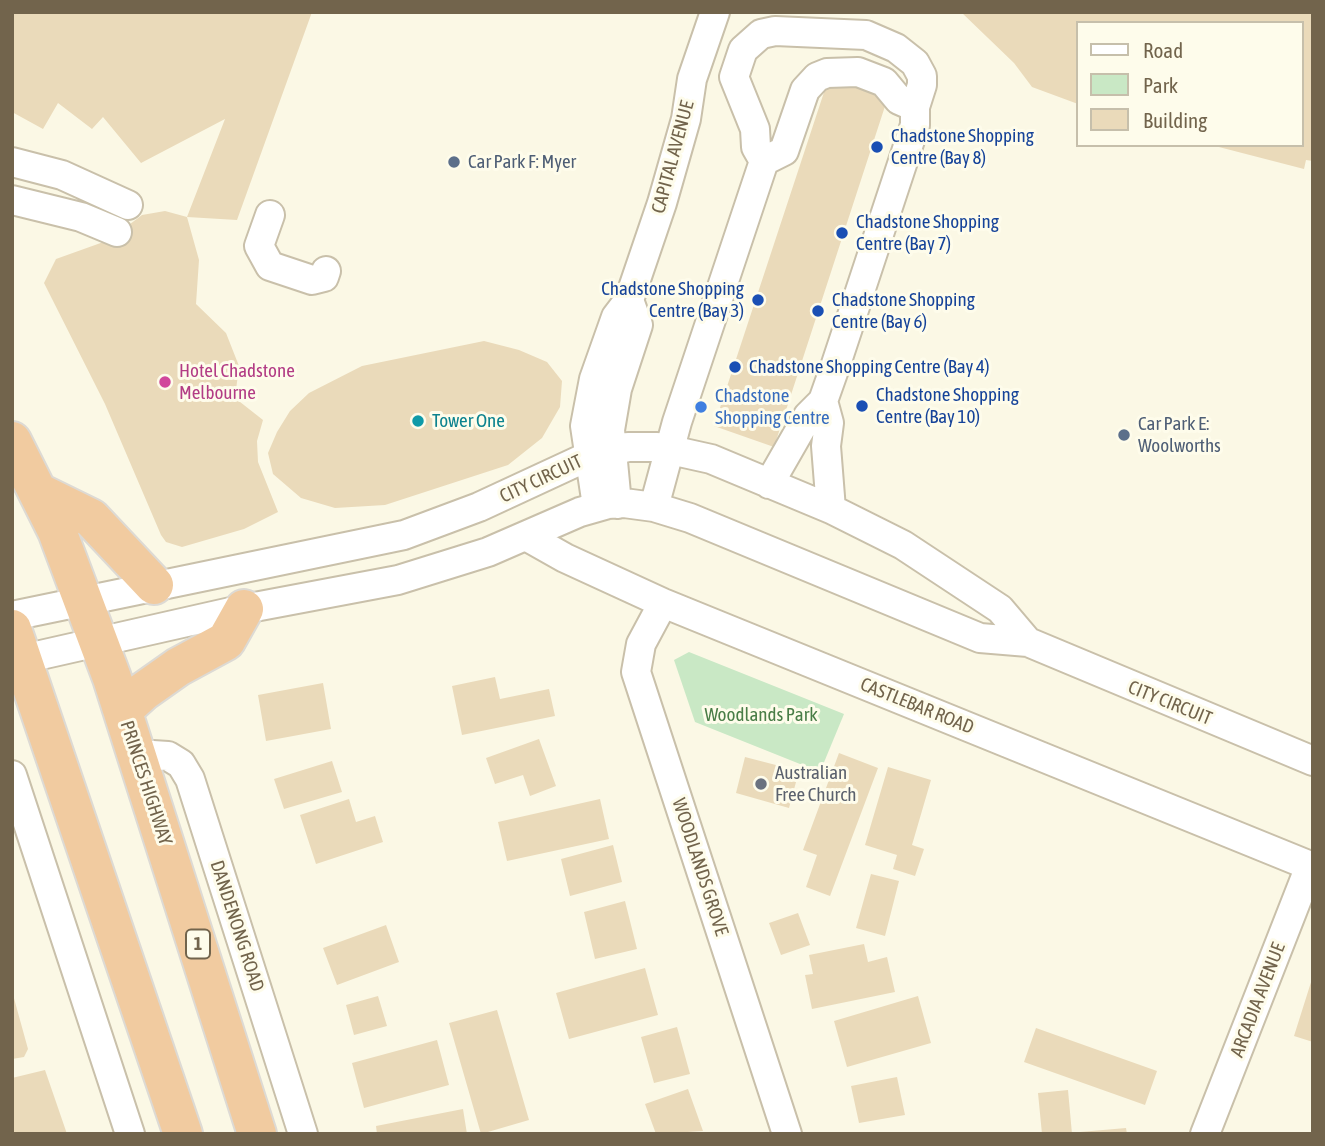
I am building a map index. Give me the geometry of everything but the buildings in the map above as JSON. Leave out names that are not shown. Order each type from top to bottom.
[{"type":"highway","name":"PRINCES HIGHWAY","points":[[12,441],[40,493],[99,642],[257,1134]]},
{"type":"highway","points":[[40,493],[91,518],[154,584]]},
{"type":"highway","points":[[123,710],[178,667],[226,641],[244,610]]},
{"type":"highway","points":[[18,644],[183,1134]]},
{"type":"street","name":"CAPITAL AVENUE","points":[[607,505],[600,453],[585,426],[594,379],[615,317],[629,300],[673,168],[685,76],[715,12]]},
{"type":"street","points":[[814,33],[827,73]]},
{"type":"street","points":[[764,162],[756,147],[755,129],[734,77],[738,58],[761,34],[866,35],[911,58],[922,76],[915,107],[915,125],[823,401],[808,416],[769,484]]},
{"type":"street","points":[[654,507],[670,448],[764,162],[784,150],[805,90],[817,77],[849,71],[870,75],[884,82],[899,100],[915,107]]},
{"type":"street","points":[[12,162],[62,175],[128,205]]},
{"type":"street","points":[[12,200],[81,217],[117,232]]},
{"type":"street","points":[[270,215],[259,246],[270,266],[312,281],[324,277],[326,271]]},
{"type":"street","points":[[823,401],[829,423],[826,446],[831,509]]},
{"type":"street","name":"CITY CIRCUIT","points":[[12,616],[154,584],[404,535],[479,507],[600,453],[637,447],[670,448],[711,459],[831,509],[903,545],[969,587],[1000,609],[1028,642]]},
{"type":"street","name":"CITY CIRCUIT","points":[[18,644],[99,642],[398,580],[455,564],[607,505],[654,507],[690,518],[980,638],[1028,642],[1313,761]]},
{"type":"street","name":"CASTLEBAR ROAD","points":[[526,536],[565,558],[663,603],[1311,867]]},
{"type":"street","name":"WOODLANDS GROVE","points":[[663,603],[641,644],[636,672],[787,1134]]},
{"type":"street","name":"DANDENONG ROAD","points":[[137,754],[168,756],[181,764],[190,779],[303,1134]]},
{"type":"street","points":[[12,775],[130,1134]]},
{"type":"street","name":"ARCADIA AVENUE","points":[[1205,1134],[1311,867]]},
{"type":"green space","name":"Woodlands Park","points":[[689,652],[844,714],[820,772],[695,722],[674,660]]},
{"type":"place","name":"Chadstone Shopping Centre (Bay 8)","points":[[877,147]]},
{"type":"place","name":"Car Park F: Myer","points":[[454,162]]},
{"type":"place","name":"Chadstone Shopping Centre (Bay 7)","points":[[842,233]]},
{"type":"place","name":"Chadstone Shopping Centre (Bay 3)","points":[[758,300]]},
{"type":"place","name":"Chadstone Shopping Centre (Bay 6)","points":[[818,311]]},
{"type":"place","name":"Chadstone Shopping Centre (Bay 4)","points":[[735,367]]},
{"type":"place","name":"Hotel Chadstone Melbourne","points":[[165,382]]},
{"type":"place","name":"Chadstone Shopping Centre (Bay 10)","points":[[862,406]]},
{"type":"place","name":"Chadstone Shopping Centre","points":[[701,407]]},
{"type":"place","name":"Tower One","points":[[418,421]]},
{"type":"place","name":"Car Park E: Woolworths","points":[[1124,435]]},
{"type":"place","name":"Australian Free Church","points":[[761,784]]}]
